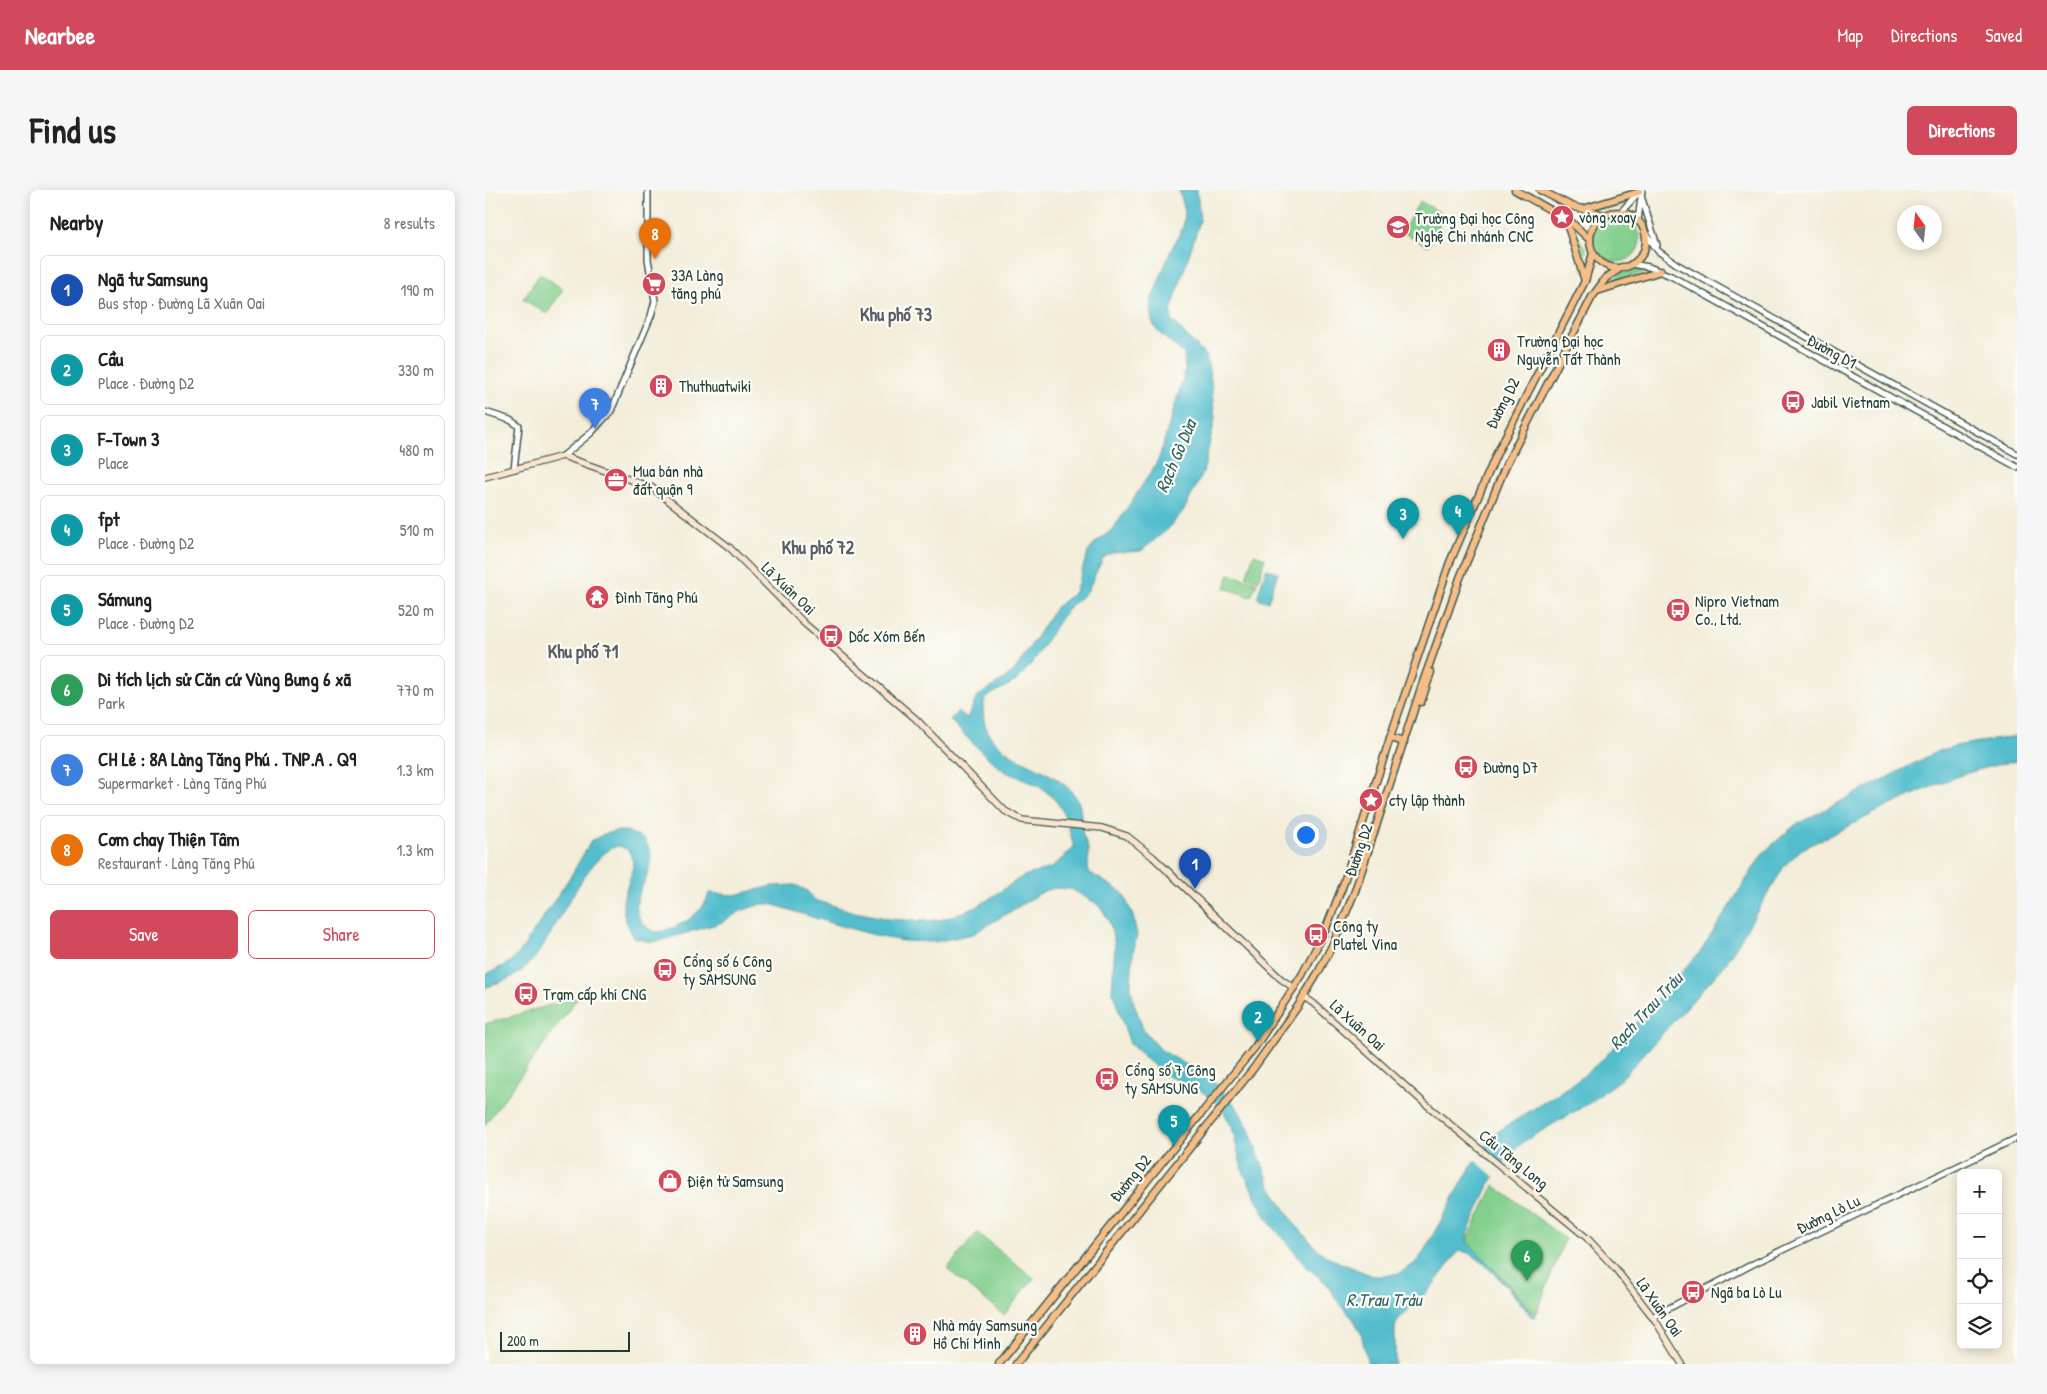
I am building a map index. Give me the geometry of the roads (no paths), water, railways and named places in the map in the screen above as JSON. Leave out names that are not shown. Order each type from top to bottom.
[{"type":"main road","points":[[1509,190],[1564,222],[1575,226]]},
{"type":"main road","points":[[1515,190],[1575,226],[1589,240],[1593,253],[1605,265],[1622,267],[1631,264],[1637,259],[1645,246],[1644,231],[1638,220],[1621,212],[1605,215],[1581,209],[1540,190]]},
{"type":"main road","points":[[1581,209],[1641,192]]},
{"type":"main road","points":[[1589,240],[1594,225],[1605,215]]},
{"type":"main road","points":[[1564,222],[1585,281]]},
{"type":"main road","name":"Đường D2","points":[[997,1364],[1245,1058],[1288,999],[1325,931],[1359,839],[1390,738],[1450,562],[1479,499],[1497,453],[1552,342],[1585,281],[1593,253]]},
{"type":"main road","name":"Đường D2","points":[[1016,1364],[1246,1078],[1304,997],[1337,934],[1355,891],[1453,595],[1497,485],[1537,400],[1596,291],[1607,278],[1622,267]]},
{"type":"main road","points":[[1596,291],[1661,271]]},
{"type":"main road","points":[[485,478],[563,456]]},
{"type":"main road","name":"Lã Xuân Oai","points":[[563,456],[651,487],[730,548],[805,624],[916,719],[1005,811],[1022,820],[1102,828],[1120,833],[1133,840],[1281,979],[1294,988]]},
{"type":"main road","points":[[1485,481],[1497,485]]},
{"type":"main road","points":[[1441,591],[1453,595]]},
{"type":"main road","points":[[1390,738],[1404,742]]},
{"type":"main road","points":[[1294,988],[1304,997]]},
{"type":"main road","name":"Lã Xuân Oai","points":[[1304,997],[1393,1074]]},
{"type":"main road","name":"Cầu Tăng Long","points":[[1393,1074],[1577,1228],[1615,1268]]},
{"type":"main road","points":[[1153,1171],[1164,1179]]},
{"type":"main road","name":"Lã Xuân Oai","points":[[1615,1268],[1652,1317],[1681,1364]]},
{"type":"street","points":[[563,456],[591,433],[611,411],[651,316],[655,301],[648,259],[648,190]]},
{"type":"street","points":[[1621,212],[1641,192]]},
{"type":"street","points":[[1638,220],[1641,192]]},
{"type":"street","points":[[1641,192],[1658,251]]},
{"type":"street","name":"Đường D1","points":[[1644,231],[1658,251],[1678,265],[2017,454]]},
{"type":"street","name":"Đường D1","points":[[1631,264],[1661,271],[2017,467]]},
{"type":"street","points":[[485,412],[510,420],[519,426],[514,469]]},
{"type":"street","name":"Đường Lò Lu","points":[[1652,1317],[1755,1263],[2017,1138]]},
{"type":"water","name":"R.Trau Trảu","points":[[1179,190],[1197,190],[1200,221],[1171,311],[1172,320],[1206,356],[1210,374],[1215,419],[1203,473],[1184,510],[1168,529],[1141,551],[1112,553],[1103,558],[1087,592],[1066,610],[1033,662],[1016,681],[985,698],[984,719],[990,735],[1001,747],[1064,784],[1076,797],[1080,810],[1081,827],[1088,849],[1089,872],[1123,893],[1133,916],[1137,935],[1133,953],[1131,986],[1133,1000],[1143,1029],[1161,1050],[1213,1080],[1236,1106],[1248,1127],[1270,1185],[1294,1223],[1318,1250],[1329,1258],[1373,1276],[1400,1273],[1414,1264],[1421,1256],[1472,1165],[1494,1134],[1577,1081],[1602,1060],[1701,951],[1763,853],[1795,825],[1938,751],[1955,746],[2017,736],[2017,761],[1990,766],[1935,785],[1802,849],[1785,865],[1725,965],[1622,1078],[1591,1102],[1526,1140],[1510,1154],[1490,1183],[1467,1235],[1467,1241],[1536,1316],[1532,1317],[1498,1278],[1477,1258],[1459,1251],[1430,1289],[1398,1320],[1395,1327],[1395,1364],[1368,1364],[1361,1333],[1354,1320],[1339,1303],[1327,1284],[1308,1268],[1269,1222],[1242,1169],[1232,1127],[1221,1107],[1199,1089],[1163,1074],[1130,1044],[1112,990],[1115,945],[1110,924],[1104,912],[1097,904],[1071,889],[1056,888],[1046,890],[973,934],[934,942],[886,938],[771,904],[761,904],[741,911],[720,923],[651,942],[634,938],[625,918],[623,910],[624,898],[631,877],[633,863],[627,849],[618,846],[605,852],[593,865],[581,881],[537,955],[526,967],[512,977],[485,988],[485,975],[512,961],[520,952],[572,874],[591,841],[604,834],[616,831],[627,831],[645,840],[651,856],[651,862],[637,899],[638,914],[642,922],[649,929],[658,932],[673,928],[696,914],[702,908],[709,893],[735,895],[773,886],[795,885],[806,890],[815,900],[855,912],[890,919],[940,920],[977,907],[1023,876],[1051,868],[1074,848],[1065,816],[1055,800],[1039,787],[1000,768],[950,720],[958,711],[967,718],[977,697],[1013,673],[1055,608],[1075,592],[1088,552],[1095,543],[1113,529],[1159,458],[1185,372],[1184,354],[1159,333],[1155,327],[1152,320],[1151,301],[1171,250],[1183,227],[1185,211]]},
{"type":"water","points":[[1266,569],[1278,572],[1268,602],[1257,598]]},
{"type":"waterway","name":"Rạch Gò Dừa","points":[[985,698],[1009,684]]},
{"type":"place","name":"vòng xoay","points":[[1562,217]]},
{"type":"place","name":"Trường Đại học Công Nghệ Chi nhánh CNC","points":[[1398,227]]},
{"type":"place","name":"Cơm chay Thiện Tâm","points":[[655,259]]},
{"type":"place","name":"33A Làng tăng phú","points":[[654,284]]},
{"type":"place","name":"Trường Đại học Nguyễn Tất Thành","points":[[1499,350]]},
{"type":"place","name":"Thuthuatwiki","points":[[661,386]]},
{"type":"place","name":"Jabil Vietnam","points":[[1793,402]]},
{"type":"place","name":"CH Lẻ : 8A Làng Tăng Phú . TNP.A . Q9","points":[[595,429]]},
{"type":"place","name":"Mua bán nhà đất quận 9","points":[[616,480]]},
{"type":"place","name":"fpt","points":[[1458,536]]},
{"type":"place","name":"F-Town 3","points":[[1403,539]]},
{"type":"place","name":"Đình Tăng Phú","points":[[597,597]]},
{"type":"place","name":"Nipro Vietnam Co., Ltd.","points":[[1678,610]]},
{"type":"place","name":"Dốc Xóm Bến","points":[[831,636]]},
{"type":"place","name":"Đường D7","points":[[1466,767]]},
{"type":"place","name":"cty lập thành","points":[[1371,800]]},
{"type":"place","name":"Ngã tư Samsung","points":[[1195,889]]},
{"type":"place","name":"Công ty Platel Vina","points":[[1316,935]]},
{"type":"place","name":"Cổng số 6 Công ty SAMSUNG","points":[[665,970]]},
{"type":"place","name":"Trạm cấp khí CNG","points":[[526,994]]},
{"type":"place","name":"Cầu","points":[[1258,1042]]},
{"type":"place","name":"Cổng số 7 Công ty SAMSUNG","points":[[1107,1079]]},
{"type":"place","name":"Sámung","points":[[1174,1146]]},
{"type":"place","name":"Điện tử Samsung","points":[[670,1181]]},
{"type":"place","name":"Di tích lịch sử Căn cứ Vùng Bưng 6 xã","points":[[1527,1281]]},
{"type":"place","name":"Ngã ba Lò Lu","points":[[1693,1292]]},
{"type":"place","name":"Nhà máy Samsung Hồ Chí Minh","points":[[915,1334]]},
{"type":"district","name":"Khu phố 73","points":[[896,315]]},
{"type":"district","name":"Khu phố 72","points":[[818,548]]},
{"type":"district","name":"Khu phố 71","points":[[583,652]]},
{"type":"water label","name":"Rạch Trau Trảu","points":[[1646,1011]]}]
